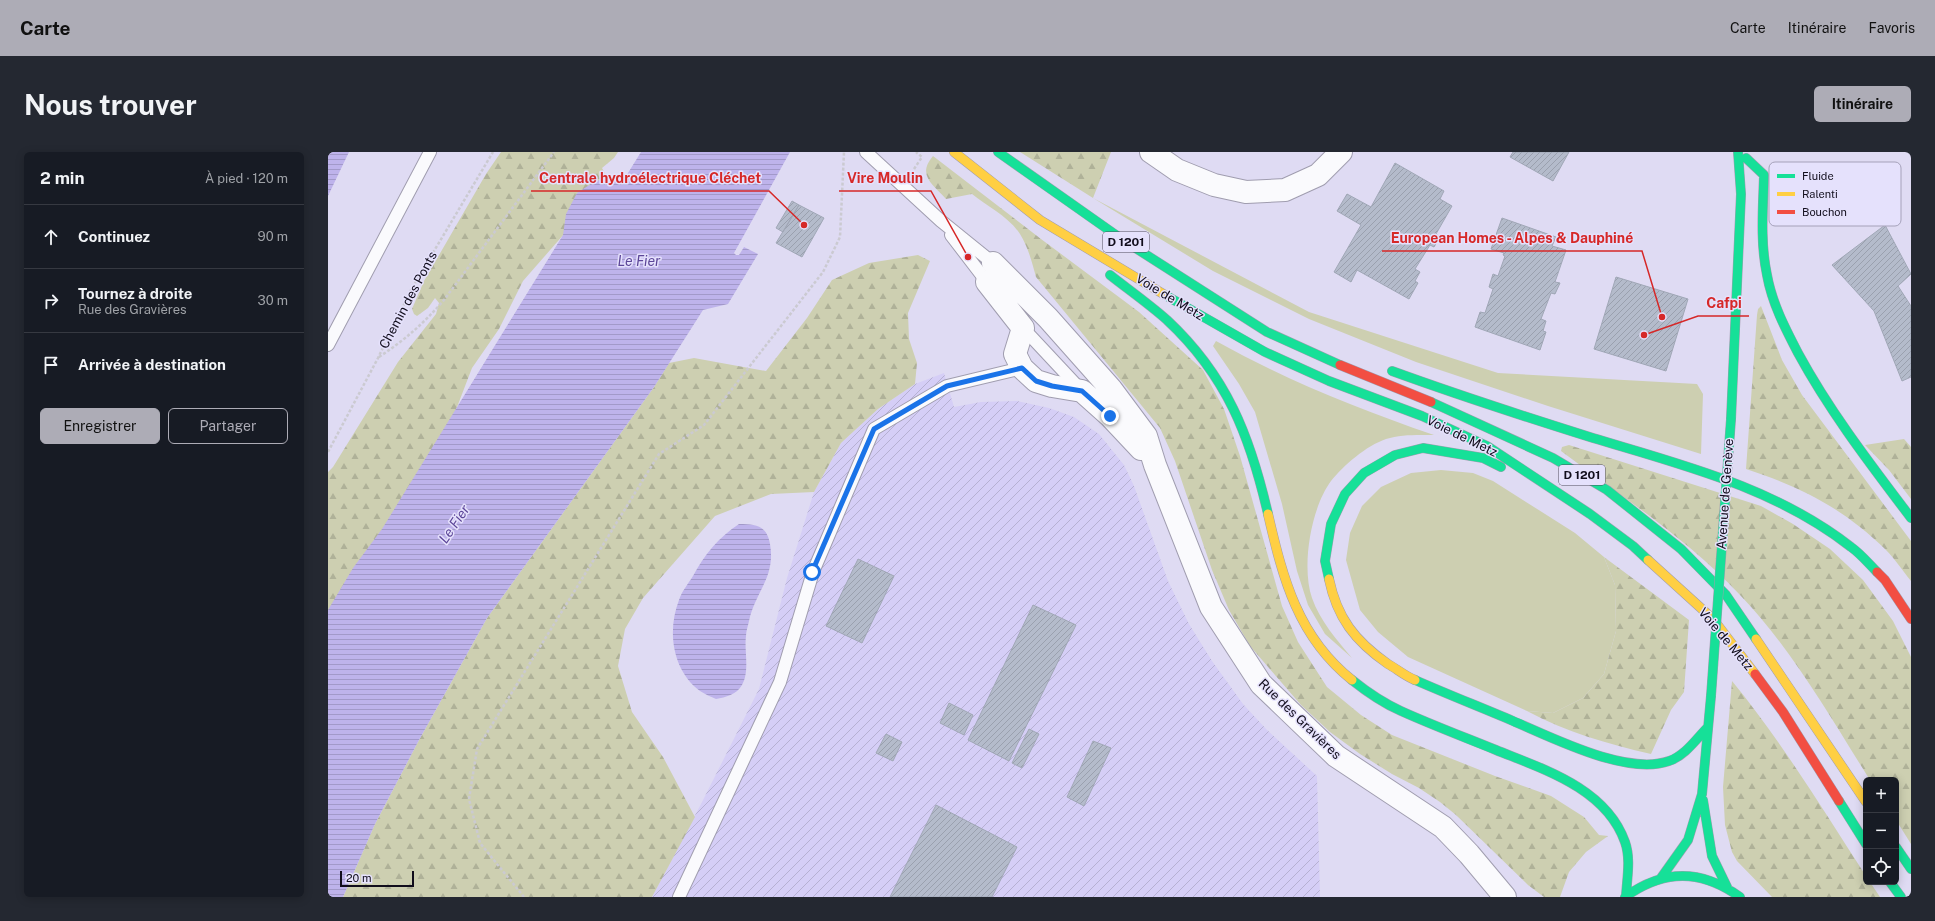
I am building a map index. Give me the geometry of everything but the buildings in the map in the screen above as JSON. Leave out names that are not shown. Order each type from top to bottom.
[{"type":"main road","name":"Voie de Metz","points":[[954,152],[1040,220],[1207,320],[1265,352],[1329,381],[1422,416],[1488,446],[1633,546],[1713,619],[1783,712],[1863,839]]},
{"type":"main road","name":"Voie de Metz","points":[[998,152],[1110,231],[1190,281],[1267,332],[1351,370],[1455,412],[1553,458],[1607,490],[1681,548],[1726,595],[1863,798]]},
{"type":"main road","name":"Avenue de Genève","points":[[1738,152],[1741,194]]},
{"type":"main road","points":[[1747,155],[1764,175],[1764,263],[1772,296],[1784,325],[1823,397],[1911,518]]},
{"type":"main road","name":"Avenue de Genève","points":[[1661,878],[1688,840],[1702,794],[1711,696],[1730,419],[1741,194],[1747,155]]},
{"type":"main road","points":[[1040,220],[1167,320],[1191,345],[1220,383],[1241,423],[1260,476],[1274,541],[1286,582],[1298,614],[1322,654],[1350,680],[1397,710],[1552,773],[1578,787],[1600,806],[1616,826],[1625,842],[1628,860],[1626,896]]},
{"type":"main road","points":[[1190,281],[1246,307]]},
{"type":"main road","points":[[1386,369],[1457,396],[1677,463],[1766,495],[1800,511],[1832,532],[1861,555],[1906,609],[1911,619]]},
{"type":"main road","points":[[1566,499],[1483,458],[1423,448],[1395,455],[1364,473],[1345,494],[1331,524],[1325,561],[1333,598],[1346,625],[1368,650],[1408,677],[1575,747],[1614,760],[1646,764],[1670,761],[1687,749],[1708,727]]},
{"type":"main road","name":"Avenue de Genève","points":[[1702,794],[1712,856],[1727,887]]},
{"type":"main road","points":[[1897,849],[1911,869]]},
{"type":"main road","points":[[1626,896],[1639,887],[1661,878],[1678,875],[1695,876],[1712,880],[1727,887],[1740,897]]},
{"type":"main road","points":[[1892,885],[1902,897],[1908,887]]},
{"type":"street","points":[[1151,152],[1178,170],[1214,185],[1246,192],[1285,190],[1318,175],[1341,152]]},
{"type":"street","name":"Rue des Gravières","points":[[990,272],[1048,318],[1126,408],[1146,436],[1155,465],[1211,607],[1261,684],[1336,756],[1443,827],[1469,854],[1505,897]]},
{"type":"street","name":"Rue des Gravières","points":[[990,272],[1023,328]]},
{"type":"street","points":[[1048,318],[1023,328],[1015,354],[1022,368],[1036,381],[1052,386],[1082,391]]},
{"type":"street","name":"Rue des Gravières","points":[[1082,391],[1110,416],[1155,465]]},
{"type":"lane","points":[[328,345],[430,152]]},
{"type":"lane","points":[[866,152],[941,221]]},
{"type":"lane","name":"Rue des Gravières","points":[[941,221],[990,272]]},
{"type":"lane","name":"Rue des Gravières","points":[[941,221],[990,272]]},
{"type":"lane","name":"Rue des Gravières","points":[[1023,328],[1082,391]]},
{"type":"lane","points":[[679,897],[780,682],[812,572],[874,429],[947,386],[1022,368]]},
{"type":"path","name":"Chemin des Ponts","points":[[328,452],[378,358],[412,288],[493,152]]},
{"type":"path","points":[[378,358],[406,339],[425,322],[444,300],[554,152]]},
{"type":"path","points":[[524,897],[480,843],[469,799],[477,749],[659,454],[704,425],[823,272],[840,237],[844,152]]},
{"type":"path","points":[[916,152],[922,157]]},
{"type":"shaded area","points":[[944,373],[954,407],[981,402],[1017,401],[1049,408],[1074,417],[1099,434],[1124,465],[1134,486],[1168,581],[1189,624],[1212,661],[1243,704],[1267,730],[1317,776],[1320,897],[652,897],[759,689],[787,578],[814,492],[841,443],[878,409],[915,384]]},
{"type":"green space","points":[[501,152],[618,152],[614,158],[602,168],[606,175],[607,185],[523,281],[499,329],[472,368],[449,428],[328,620],[328,472],[333,467],[398,362],[436,314],[439,303],[435,298],[428,308],[417,316],[414,314],[412,309],[424,281],[486,174]]},
{"type":"green space","points":[[1020,152],[1111,152],[1093,198]]},
{"type":"green space","points":[[933,156],[1139,312],[1203,370],[1224,409],[1240,456],[1282,606],[1298,642],[1327,687],[1361,715],[1392,735],[1495,776],[1551,796],[1584,817],[1599,835],[1608,836],[1586,852],[1569,872],[1560,897],[1544,897],[1528,885],[1456,815],[1440,802],[1419,788],[1392,774],[1360,754],[1330,732],[1301,705],[1250,646],[1229,610],[1212,570],[1175,461],[1160,428],[1036,277],[1025,244],[1020,234],[1010,222],[972,194],[946,199],[932,184],[926,174],[926,169]]},
{"type":"green space","points":[[1093,198],[1309,312],[1498,373],[1697,384],[1703,394],[1701,454],[1548,406],[1416,362],[1309,319],[1213,271]]},
{"type":"green space","points":[[918,255],[930,261],[908,313],[909,339],[917,363],[915,384],[878,409],[841,443],[814,492],[771,494],[715,516],[643,598],[625,629],[618,666],[632,712],[663,757],[695,817],[652,897],[343,897],[375,824],[419,740],[487,618],[654,387],[669,363],[694,358],[766,371],[807,318],[832,280],[869,263]]},
{"type":"green space","points":[[1761,306],[1782,360],[1802,395],[1911,541],[1911,581],[1886,550],[1870,535],[1838,511],[1786,483],[1746,469],[1757,315],[1758,309]]},
{"type":"green space","points":[[1216,341],[1242,355],[1323,393],[1434,435],[1398,436],[1386,439],[1371,446],[1363,451],[1336,475],[1324,492],[1318,506],[1313,521],[1308,554],[1309,585],[1312,598],[1320,615],[1329,630],[1352,658],[1325,634],[1308,605],[1297,571],[1282,504],[1255,412],[1239,384],[1213,346]]},
{"type":"green space","points":[[1904,439],[1911,447],[1911,499],[1889,470],[1865,445]]},
{"type":"green space","points":[[1569,445],[1761,506],[1793,524],[1830,549],[1863,580],[1893,621],[1911,657],[1911,844],[1899,825],[1899,777],[1868,777],[1810,684],[1759,616],[1699,555],[1654,519],[1561,451],[1562,447]]},
{"type":"green space","points":[[1441,470],[1473,473],[1493,481],[1575,533],[1604,557],[1615,585],[1616,631],[1604,674],[1583,698],[1553,713],[1527,711],[1408,657],[1378,632],[1360,610],[1346,560],[1350,533],[1362,506],[1381,487],[1411,473]]},
{"type":"green space","points":[[1604,557],[1689,620],[1684,692],[1671,710],[1651,754],[1588,737],[1527,711],[1553,713],[1583,698],[1604,674],[1616,631],[1615,585]]},
{"type":"green space","points":[[1732,681],[1768,728],[1818,801],[1863,871],[1863,885],[1872,885],[1880,897],[1772,897],[1737,861],[1732,852],[1725,825],[1723,787]]},
{"type":"water","points":[[328,152],[349,152],[328,196]]},
{"type":"water","name":"Le Fier","points":[[641,152],[790,152],[734,253],[739,255],[744,247],[758,254],[728,304],[703,310],[654,387],[487,618],[419,740],[375,824],[343,897],[328,897],[328,610],[353,568],[382,529],[563,235],[566,214],[577,193],[594,182],[610,176],[623,181]]},
{"type":"water","points":[[739,524],[755,525],[763,529],[766,533],[770,544],[770,566],[768,575],[752,611],[747,630],[746,674],[742,685],[734,693],[716,699],[700,691],[683,672],[674,649],[673,624],[680,597],[702,561],[718,541]]},
{"type":"traffic: fast","points":[[998,152],[1123,240],[1267,332],[1340,365]]},
{"type":"traffic: fast","points":[[1731,419],[1741,194],[1738,152]]},
{"type":"traffic: fast","points":[[1746,158],[1764,175],[1762,225],[1763,250],[1769,285],[1784,325],[1810,375],[1837,417],[1911,518]]},
{"type":"traffic: fast","points":[[1110,275],[1167,320],[1188,341],[1206,363],[1221,385],[1244,433],[1253,459],[1268,514]]},
{"type":"traffic: fast","points":[[1165,295],[1265,352],[1329,381],[1422,416],[1487,446],[1590,514],[1633,546],[1648,560]]},
{"type":"traffic: fast","points":[[1392,371],[1517,414],[1728,480],[1792,509],[1822,526],[1855,550],[1877,572]]},
{"type":"traffic: fast","points":[[1431,402],[1553,458],[1607,490],[1681,549],[1726,595],[1756,639]]},
{"type":"traffic: fast","points":[[1711,696],[1731,419]]},
{"type":"traffic: fast","points":[[1329,579],[1325,561],[1331,524],[1345,494],[1364,473],[1395,455],[1423,448],[1483,458],[1501,467]]},
{"type":"traffic: fast","points":[[1352,680],[1363,689],[1394,708],[1552,773],[1588,794],[1616,823],[1625,842],[1628,855],[1626,896]]},
{"type":"traffic: fast","points":[[1415,680],[1590,753],[1633,763],[1652,764],[1675,759],[1685,751],[1708,727]]},
{"type":"traffic: fast","points":[[1661,878],[1688,840],[1702,794],[1711,696]]},
{"type":"traffic: fast","points":[[1703,800],[1712,856],[1727,887]]},
{"type":"traffic: fast","points":[[1839,801],[1863,839]]},
{"type":"traffic: fast","points":[[1897,849],[1911,869]]},
{"type":"traffic: fast","points":[[1625,897],[1654,881],[1668,877],[1682,876],[1697,877],[1711,881],[1740,897]]},
{"type":"traffic: fast","points":[[1892,885],[1901,897]]},
{"type":"traffic: slow","points":[[954,152],[1040,220],[1165,295]]},
{"type":"traffic: slow","points":[[1268,514],[1280,561],[1295,605],[1318,645],[1352,680]]},
{"type":"traffic: slow","points":[[1648,560],[1713,619],[1755,674]]},
{"type":"traffic: slow","points":[[1329,579],[1337,606],[1349,628],[1376,655],[1408,677],[1415,680]]},
{"type":"traffic: slow","points":[[1756,639],[1863,798]]},
{"type":"traffic: jam","points":[[1340,365],[1431,402]]},
{"type":"traffic: jam","points":[[1877,572],[1885,580],[1911,619]]},
{"type":"traffic: jam","points":[[1755,674],[1783,712],[1839,801]]},
{"type":"place","name":"Centrale hydroélectrique Cléchet","points":[[804,225]]},
{"type":"place","name":"Vire Moulin","points":[[968,257]]},
{"type":"place","name":"European Homes - Alpes & Dauphiné","points":[[1662,317]]},
{"type":"place","name":"Cafpi","points":[[1644,335]]},
{"type":"route","points":[[812,572],[874,429],[947,386],[1022,368],[1036,381],[1052,386],[1082,391],[1110,416]]}]
